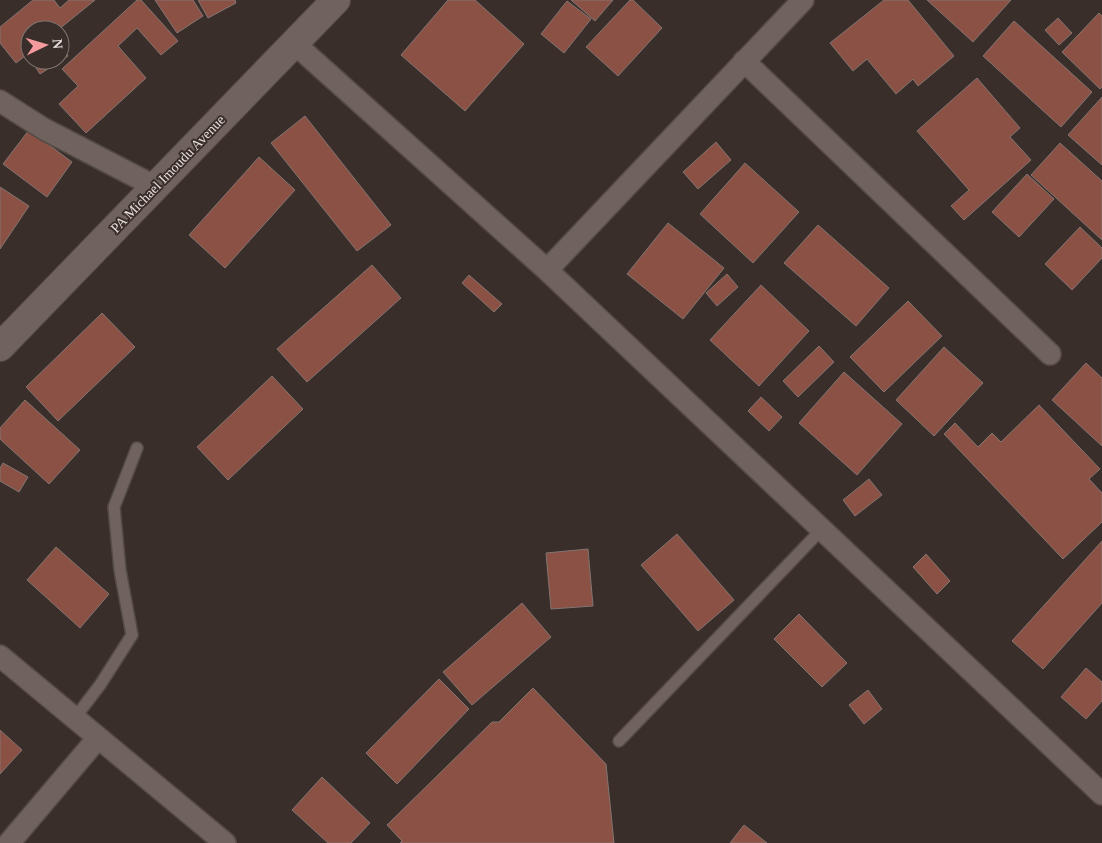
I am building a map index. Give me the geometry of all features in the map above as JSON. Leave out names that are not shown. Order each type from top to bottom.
[{"type":"street","points":[[547,270],[802,0]]},
{"type":"street","name":"PA Michael Imoudu Avenue","points":[[0,347],[295,44],[324,5]]},
{"type":"street","points":[[295,44],[547,270],[1102,794]]},
{"type":"street","points":[[744,61],[1050,354]]},
{"type":"street","points":[[0,101],[44,129],[156,187]]},
{"type":"street","points":[[0,656],[225,843]]},
{"type":"street","points":[[9,843],[98,738]]},
{"type":"lane","points":[[74,719],[100,685],[132,635],[120,570],[114,508],[137,448]]},
{"type":"lane","points":[[619,741],[822,529]]},
{"type":"building","points":[[33,0],[54,0],[60,8],[69,0],[95,0],[70,20],[20,20],[20,60],[16,63],[0,43],[0,27]]},
{"type":"building","points":[[137,0],[141,0],[178,41],[161,55],[137,28],[118,46],[146,78],[86,133],[59,104],[78,86],[63,70],[70,70],[70,62]]},
{"type":"building","points":[[155,0],[193,0],[203,16],[177,33]]},
{"type":"building","points":[[198,0],[235,0],[236,3],[208,18]]},
{"type":"building","points":[[448,0],[475,0],[524,44],[465,111],[401,55]]},
{"type":"building","points":[[571,0],[613,0],[595,21]]},
{"type":"building","points":[[630,0],[633,0],[662,28],[618,76],[586,47]]},
{"type":"building","points":[[884,0],[908,0],[954,56],[918,86],[913,79],[896,94],[867,59],[853,71],[830,43]]},
{"type":"building","points":[[927,0],[1011,0],[973,42]]},
{"type":"building","points":[[567,1],[591,19],[564,53],[541,34]]},
{"type":"building","points":[[1099,13],[1102,16],[1102,87],[1100,89],[1062,52]]},
{"type":"building","points":[[1058,18],[1072,33],[1059,45],[1045,30]]},
{"type":"building","points":[[1014,21],[1092,92],[1061,127],[983,56]]},
{"type":"building","points":[[37,70],[46,70],[40,74]]},
{"type":"building","points":[[977,78],[1020,128],[1010,137],[1031,160],[964,220],[951,206],[969,190],[917,131]]},
{"type":"building","points":[[1102,97],[1102,165],[1068,135]]},
{"type":"building","points":[[305,116],[391,225],[357,251],[271,143]]},
{"type":"building","points":[[29,130],[72,162],[47,197],[3,164]]},
{"type":"building","points":[[716,142],[731,160],[698,189],[683,172]]},
{"type":"building","points":[[1060,143],[1102,181],[1102,240],[1031,175]]},
{"type":"building","points":[[259,157],[295,190],[225,268],[189,235]]},
{"type":"building","points":[[745,163],[799,212],[753,263],[700,214]]},
{"type":"building","points":[[1027,174],[1054,199],[1019,237],[992,212]]},
{"type":"building","points":[[0,187],[29,206],[0,249]]},
{"type":"building","points":[[668,223],[724,268],[683,319],[627,274]]},
{"type":"building","points":[[818,225],[889,288],[856,326],[784,263]]},
{"type":"building","points":[[1080,227],[1102,248],[1102,258],[1072,290],[1045,264]]},
{"type":"building","points":[[372,265],[401,298],[307,382],[277,349]]},
{"type":"building","points":[[727,274],[738,287],[717,306],[706,293]]},
{"type":"building","points":[[469,275],[502,304],[494,312],[462,283]]},
{"type":"building","points":[[761,285],[809,331],[759,386],[710,340]]},
{"type":"building","points":[[908,301],[942,336],[884,392],[850,357]]},
{"type":"building","points":[[102,313],[135,347],[58,421],[26,387]]},
{"type":"building","points":[[819,346],[834,362],[798,397],[783,381]]},
{"type":"building","points":[[944,347],[983,383],[934,436],[896,400]]},
{"type":"building","points":[[1086,363],[1102,378],[1102,446],[1052,400]]},
{"type":"building","points":[[844,372],[902,424],[857,475],[799,423]]},
{"type":"building","points":[[272,376],[303,409],[228,480],[197,447]]},
{"type":"building","points":[[761,397],[782,417],[769,431],[748,411]]},
{"type":"building","points":[[25,400],[80,450],[49,484],[0,439],[0,428]]},
{"type":"building","points":[[1039,405],[1100,469],[1089,479],[1102,493],[1102,522],[1063,559],[944,434],[955,423],[978,447],[992,433],[1001,442]]},
{"type":"building","points":[[3,463],[28,477],[19,492],[0,481],[0,468]]},
{"type":"building","points":[[869,479],[882,495],[855,516],[843,500]]},
{"type":"building","points":[[677,534],[734,600],[698,631],[641,565]]},
{"type":"building","points":[[1102,541],[1102,603],[1043,669],[1012,641]]},
{"type":"building","points":[[56,547],[109,594],[80,628],[27,580]]},
{"type":"building","points":[[588,549],[593,606],[551,609],[546,553]]},
{"type":"building","points":[[926,554],[950,581],[937,594],[913,567]]},
{"type":"building","points":[[522,603],[551,637],[472,705],[443,672]]},
{"type":"building","points":[[799,614],[847,663],[822,687],[774,639]]},
{"type":"building","points":[[1086,668],[1102,682],[1102,701],[1086,719],[1061,697]]},
{"type":"building","points":[[439,679],[469,709],[397,784],[366,753]]},
{"type":"building","points":[[533,688],[606,764],[614,843],[400,843],[402,841],[387,825],[492,722],[499,722]]},
{"type":"building","points":[[868,690],[882,709],[864,724],[849,705]]},
{"type":"building","points":[[0,730],[22,750],[0,774]]},
{"type":"building","points":[[322,777],[370,823],[351,843],[328,843],[292,810]]},
{"type":"building","points":[[744,825],[767,843],[730,843]]}]
